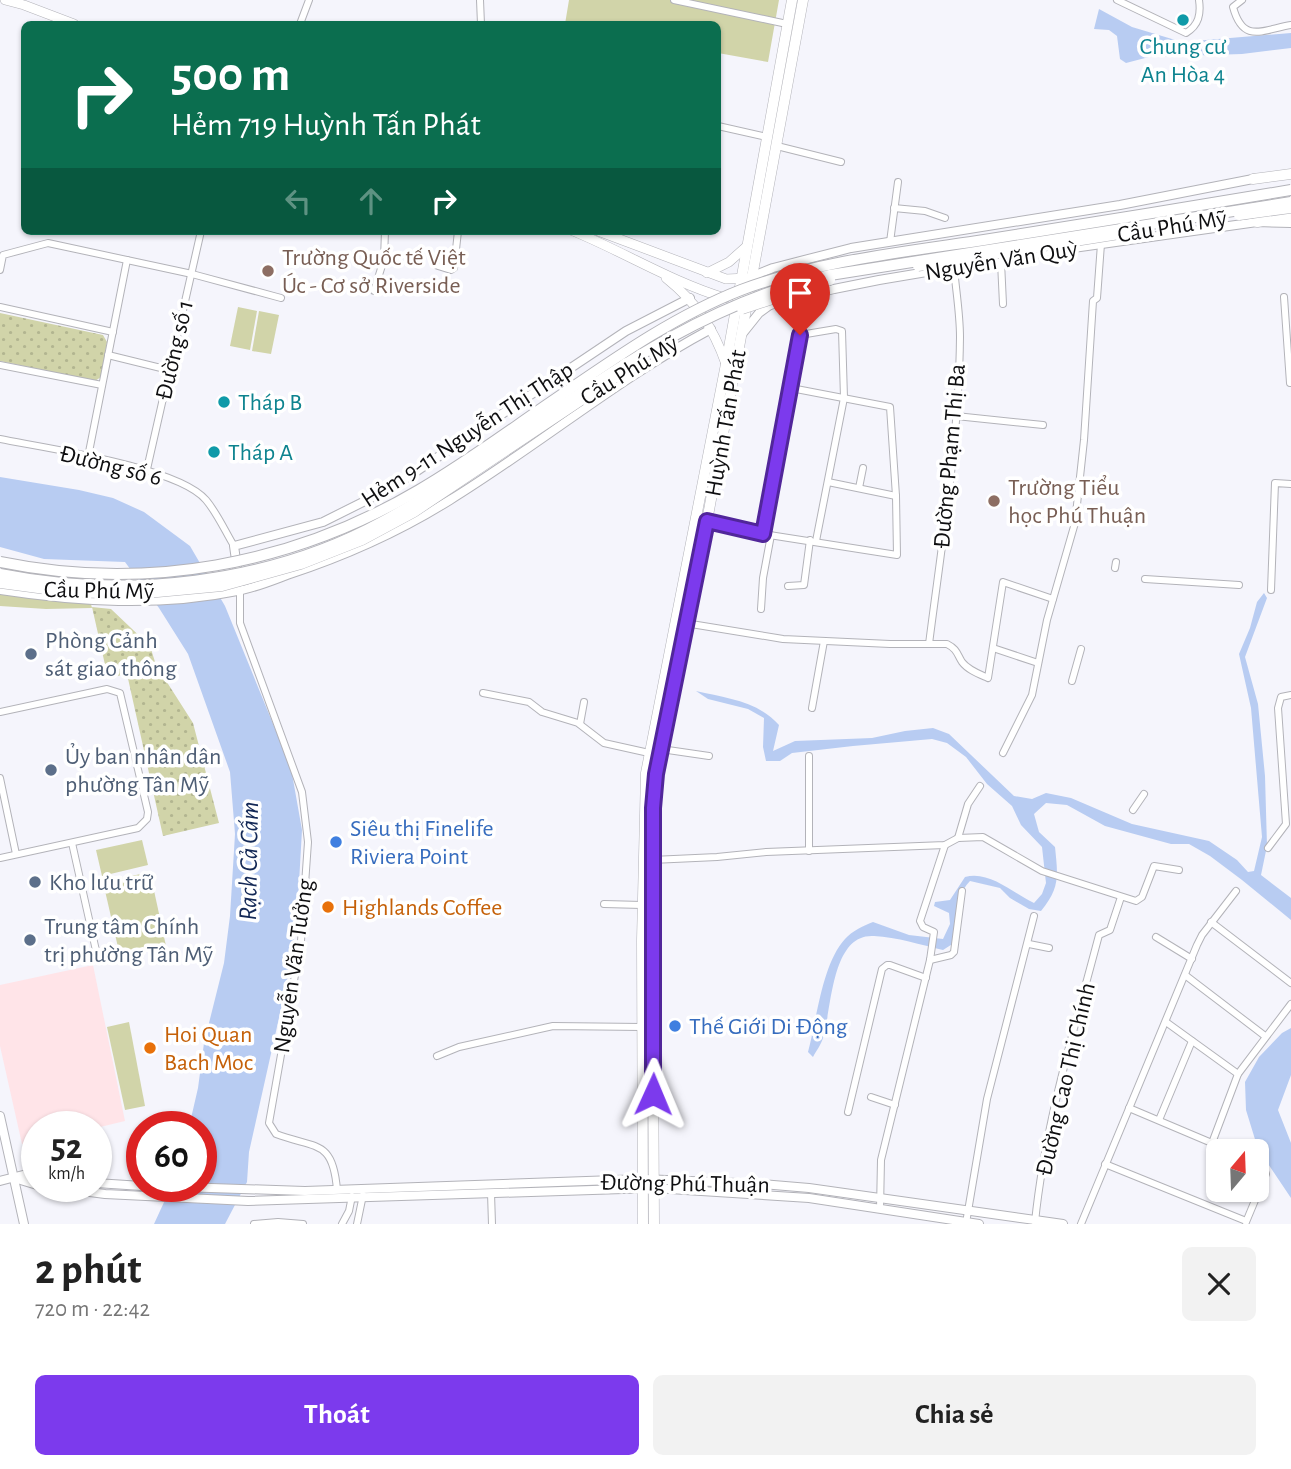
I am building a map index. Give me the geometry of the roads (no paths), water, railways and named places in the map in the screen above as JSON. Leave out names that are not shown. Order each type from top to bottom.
[{"type":"highway","name":"Cầu Phú Mỹ","points":[[0,560],[65,572],[138,575],[217,566],[303,545],[355,524],[421,489],[639,343],[710,304],[743,290],[799,272],[828,266],[1291,189]]},
{"type":"highway","name":"Cầu Phú Mỹ","points":[[0,574],[70,583],[136,585],[207,579],[284,561],[336,544],[381,523],[441,487],[642,353],[702,319],[744,301],[830,275],[1291,205]]},
{"type":"main road","points":[[5,0],[21,2],[67,21]]},
{"type":"main road","name":"Huỳnh Tấn Phát","points":[[654,1224],[649,1184],[642,1027],[642,905],[649,866],[654,793],[695,518],[731,365],[741,335],[741,279],[792,0]]},
{"type":"main road","name":"Huỳnh Tấn Phát","points":[[643,1224],[649,1184],[653,1024],[645,791],[649,753],[676,644],[685,623],[707,521],[731,365],[743,303],[753,276],[758,251],[803,0]]},
{"type":"main road","points":[[786,29],[797,36]]},
{"type":"main road","name":"Nguyễn Văn Quỳ","points":[[1253,179],[1291,174]]},
{"type":"main road","points":[[759,180],[770,182]]},
{"type":"main road","name":"Cầu Phú Mỹ","points":[[0,583],[68,592],[136,594],[222,586],[282,570],[339,550],[407,516],[640,361],[717,318],[760,302],[839,278],[1291,205]]},
{"type":"main road","name":"Nguyễn Văn Quỳ","points":[[1257,222],[1291,215]]},
{"type":"main road","points":[[582,235],[642,261],[690,298],[716,336],[731,365]]},
{"type":"main road","points":[[608,235],[726,279],[753,276]]},
{"type":"main road","points":[[707,273],[729,262],[747,246]]},
{"type":"main road","points":[[642,261],[646,250]]},
{"type":"main road","points":[[656,270],[715,295],[743,303]]},
{"type":"main road","points":[[642,1027],[653,1024]]},
{"type":"street","points":[[301,21],[309,0]]},
{"type":"street","points":[[480,0],[481,21]]},
{"type":"street","points":[[674,0],[786,29]]},
{"type":"street","points":[[1117,0],[1186,33],[1193,28],[1200,13],[1199,0]]},
{"type":"street","points":[[1242,0],[1233,7],[1240,27],[1257,33],[1291,25]]},
{"type":"street","points":[[721,127],[766,137]]},
{"type":"street","points":[[777,146],[841,162]]},
{"type":"street","name":"Nguyễn Văn Quỳ","points":[[753,276],[773,268],[851,248],[1143,201],[1253,179],[1291,168]]},
{"type":"street","points":[[890,242],[898,182]]},
{"type":"street","points":[[1143,201],[1150,236]]},
{"type":"street","points":[[894,208],[925,211],[945,218]]},
{"type":"street","name":"Nguyễn Văn Quỳ","points":[[743,303],[770,305],[834,289],[1150,236],[1257,222],[1291,223]]},
{"type":"street","name":"Đường số 1","points":[[147,469],[197,235]]},
{"type":"street","points":[[374,291],[384,259],[384,235]]},
{"type":"street","points":[[438,266],[451,270],[454,268],[458,235]]},
{"type":"street","points":[[0,270],[4,255],[48,243],[191,274],[281,298]]},
{"type":"street","points":[[1003,752],[1032,695],[1075,523],[1084,440],[1093,301],[1097,298],[1101,244]]},
{"type":"street","points":[[758,251],[759,259],[773,268]]},
{"type":"street","points":[[88,457],[127,260]]},
{"type":"street","points":[[1001,261],[1003,304]]},
{"type":"street","name":"Đường Phạm Thị Ba","points":[[929,644],[947,515],[956,416],[960,334],[954,268]]},
{"type":"street","points":[[761,609],[767,535],[807,297]]},
{"type":"street","points":[[1284,297],[1290,383]]},
{"type":"street","name":"Hẻm 9-11 Nguyễn Thị Thập","points":[[234,546],[323,522],[382,494],[626,331],[690,298]]},
{"type":"street","points":[[741,335],[759,313],[770,305]]},
{"type":"street","points":[[0,307],[113,332]]},
{"type":"street","points":[[788,586],[804,584],[844,398],[842,331],[836,329],[800,335]]},
{"type":"street","points":[[0,590],[51,598],[132,602],[240,594],[365,546],[450,500],[623,381],[665,354],[712,330]]},
{"type":"street","points":[[108,355],[169,370]]},
{"type":"street","points":[[0,365],[102,385]]},
{"type":"street","points":[[695,518],[767,535],[897,555],[897,496],[890,407],[790,388]]},
{"type":"street","points":[[956,416],[1043,425]]},
{"type":"street","name":"Đường số 6","points":[[0,439],[147,469],[187,486],[205,498],[234,546]]},
{"type":"street","points":[[859,488],[863,468]]},
{"type":"street","points":[[828,482],[897,496]]},
{"type":"street","points":[[1270,590],[1275,483],[1291,484]]},
{"type":"street","points":[[234,546],[240,594]]},
{"type":"street","points":[[1146,579],[1239,585]]},
{"type":"street","points":[[685,623],[783,639],[947,644],[954,648],[974,672],[988,678],[1003,582],[1054,599]]},
{"type":"street","name":"Nguyễn Văn Tưởng","points":[[240,594],[240,623],[302,792],[308,842],[301,941],[269,1123],[276,1135],[308,1143],[329,1153],[336,1170],[337,1190]]},
{"type":"street","points":[[812,708],[824,641]]},
{"type":"street","points":[[993,648],[1038,663]]},
{"type":"street","points":[[1072,681],[1081,649]]},
{"type":"street","points":[[0,712],[107,689],[120,693],[148,812],[147,819],[138,828],[0,858]]},
{"type":"street","points":[[483,693],[521,699],[542,712],[580,724],[604,743],[649,753]]},
{"type":"street","points":[[1268,848],[1283,830],[1287,815],[1279,701],[1281,697],[1291,695]]},
{"type":"street","points":[[580,724],[584,702]]},
{"type":"street","points":[[661,749],[709,756]]},
{"type":"street","points":[[809,756],[810,850]]},
{"type":"street","points":[[0,778],[16,854]]},
{"type":"street","points":[[958,838],[968,804],[980,786]]},
{"type":"street","points":[[1133,810],[1144,794]]},
{"type":"street","points":[[649,866],[810,850],[945,845],[958,838],[983,837],[1042,871],[1121,897],[1139,900],[1154,866],[1179,870]]},
{"type":"street","points":[[72,843],[97,955]]},
{"type":"street","points":[[880,1204],[881,1160],[934,937],[934,932],[923,927],[920,921],[945,845]]},
{"type":"street","points":[[931,956],[951,955],[954,952],[962,891]]},
{"type":"street","points":[[1081,1224],[1202,934],[1236,891]]},
{"type":"street","name":"Đường Cao Thị Chính","points":[[1035,1222],[1045,1147],[1062,1074],[1099,935],[1109,932],[1121,897]]},
{"type":"street","points":[[604,904],[642,905]]},
{"type":"street","points":[[966,1223],[987,1099],[1034,916]]},
{"type":"street","points":[[1211,922],[1291,983]]},
{"type":"street","points":[[1156,937],[1192,958]]},
{"type":"street","points":[[1029,943],[1049,948]]},
{"type":"street","points":[[848,1112],[882,969],[890,965],[926,978]]},
{"type":"street","points":[[1185,975],[1265,1035]]},
{"type":"street","points":[[1214,1139],[1238,1074],[1291,1003]]},
{"type":"street","points":[[1166,1021],[1238,1074]]},
{"type":"street","points":[[437,1056],[458,1047],[553,1026],[642,1027]]},
{"type":"street","points":[[1159,1120],[1192,1041]]},
{"type":"street","points":[[871,1097],[895,1104]]},
{"type":"street","points":[[1129,1108],[1206,1140]]},
{"type":"street","points":[[0,1116],[24,1224]]},
{"type":"street","points":[[1105,1164],[1246,1223],[1255,1202]]},
{"type":"street","points":[[0,1181],[21,1176]]},
{"type":"street","points":[[14,1178],[21,1180]]},
{"type":"street","name":"Đường Phú Thuận","points":[[305,1196],[352,1189],[649,1184],[967,1212],[1063,1224]]},
{"type":"street","name":"Đường Phú Thuận","points":[[305,1196],[363,1199],[649,1184]]},
{"type":"street","points":[[112,1189],[248,1201],[305,1196]]},
{"type":"street","points":[[342,1224],[349,1211],[352,1189]]},
{"type":"street","points":[[356,1224],[364,1189]]},
{"type":"street","points":[[217,1190],[305,1196]]},
{"type":"street","points":[[491,1193],[492,1224]]},
{"type":"street","name":"Đường Phú Thuận","points":[[880,1204],[979,1224]]},
{"type":"street","points":[[254,1224],[303,1224]]},
{"type":"water","points":[[1099,9],[1132,27],[1182,42],[1291,33],[1291,48],[1242,54],[1149,57],[1126,63],[1120,59],[1117,36],[1109,30],[1094,29]]},
{"type":"water","name":"Rạch Cả Cấm","points":[[0,477],[113,498],[144,512],[190,546],[225,606],[291,768],[302,830],[297,918],[287,982],[249,1152],[247,1182],[225,1224],[154,1224],[164,1202],[217,1202],[217,1111],[193,1111],[204,1043],[224,963],[230,916],[235,834],[230,772],[188,654],[125,562],[44,559],[0,547]]},
{"type":"water","points":[[1264,593],[1267,598],[1245,657],[1258,704],[1265,776],[1267,846],[1261,875],[1291,898],[1291,920],[1210,856],[1189,844],[1171,844],[1105,826],[1067,805],[1046,803],[1034,814],[1039,832],[1055,847],[1057,874],[1052,895],[1041,911],[1029,909],[1010,898],[1000,888],[970,881],[960,896],[956,910],[954,943],[943,950],[891,938],[860,938],[849,947],[841,959],[823,1038],[813,1057],[808,1052],[821,992],[837,950],[848,936],[873,922],[909,935],[943,939],[950,924],[949,913],[934,906],[935,902],[950,900],[965,877],[992,880],[1034,903],[1042,894],[1046,883],[1042,847],[1021,825],[1012,806],[987,784],[966,757],[947,743],[932,739],[853,746],[792,753],[780,761],[766,761],[763,747],[764,718],[748,709],[708,699],[696,691],[741,702],[771,717],[779,725],[773,751],[795,741],[872,738],[933,728],[949,734],[1014,796],[1032,799],[1046,793],[1071,798],[1132,824],[1209,841],[1237,860],[1248,872],[1254,871],[1262,837],[1251,708],[1239,654],[1257,602]]},
{"type":"water","points":[[1291,1028],[1291,1075],[1278,1110],[1291,1143],[1291,1198],[1269,1165],[1269,1139],[1255,1139],[1246,1110],[1245,1082],[1259,1057],[1282,1033]]},
{"type":"place","name":"Chung cư An Hòa 4","points":[[1183,20]]},
{"type":"place","name":"Trường Quốc tế Việt Úc - Cơ sở Riverside","points":[[268,271]]},
{"type":"place","name":"Tháp B","points":[[224,402]]},
{"type":"place","name":"Tháp A","points":[[214,452]]},
{"type":"place","name":"Trường Tiểu học Phú Thuận","points":[[994,501]]},
{"type":"place","name":"Phòng Cảnh sát giao thông","points":[[31,654]]},
{"type":"place","name":"Ủy ban nhân dân phường Tân Mỹ","points":[[51,770]]},
{"type":"place","name":"Siêu thị Finelife Riviera Point","points":[[336,842]]},
{"type":"place","name":"Kho lưu trữ","points":[[35,882]]},
{"type":"place","name":"Highlands Coffee","points":[[328,907]]},
{"type":"place","name":"Trung tâm Chính trị phường Tân Mỹ","points":[[30,940]]},
{"type":"place","name":"Thế Giới Di Động","points":[[675,1026]]},
{"type":"place","name":"Hoi Quan Bach Moc","points":[[150,1048]]}]
